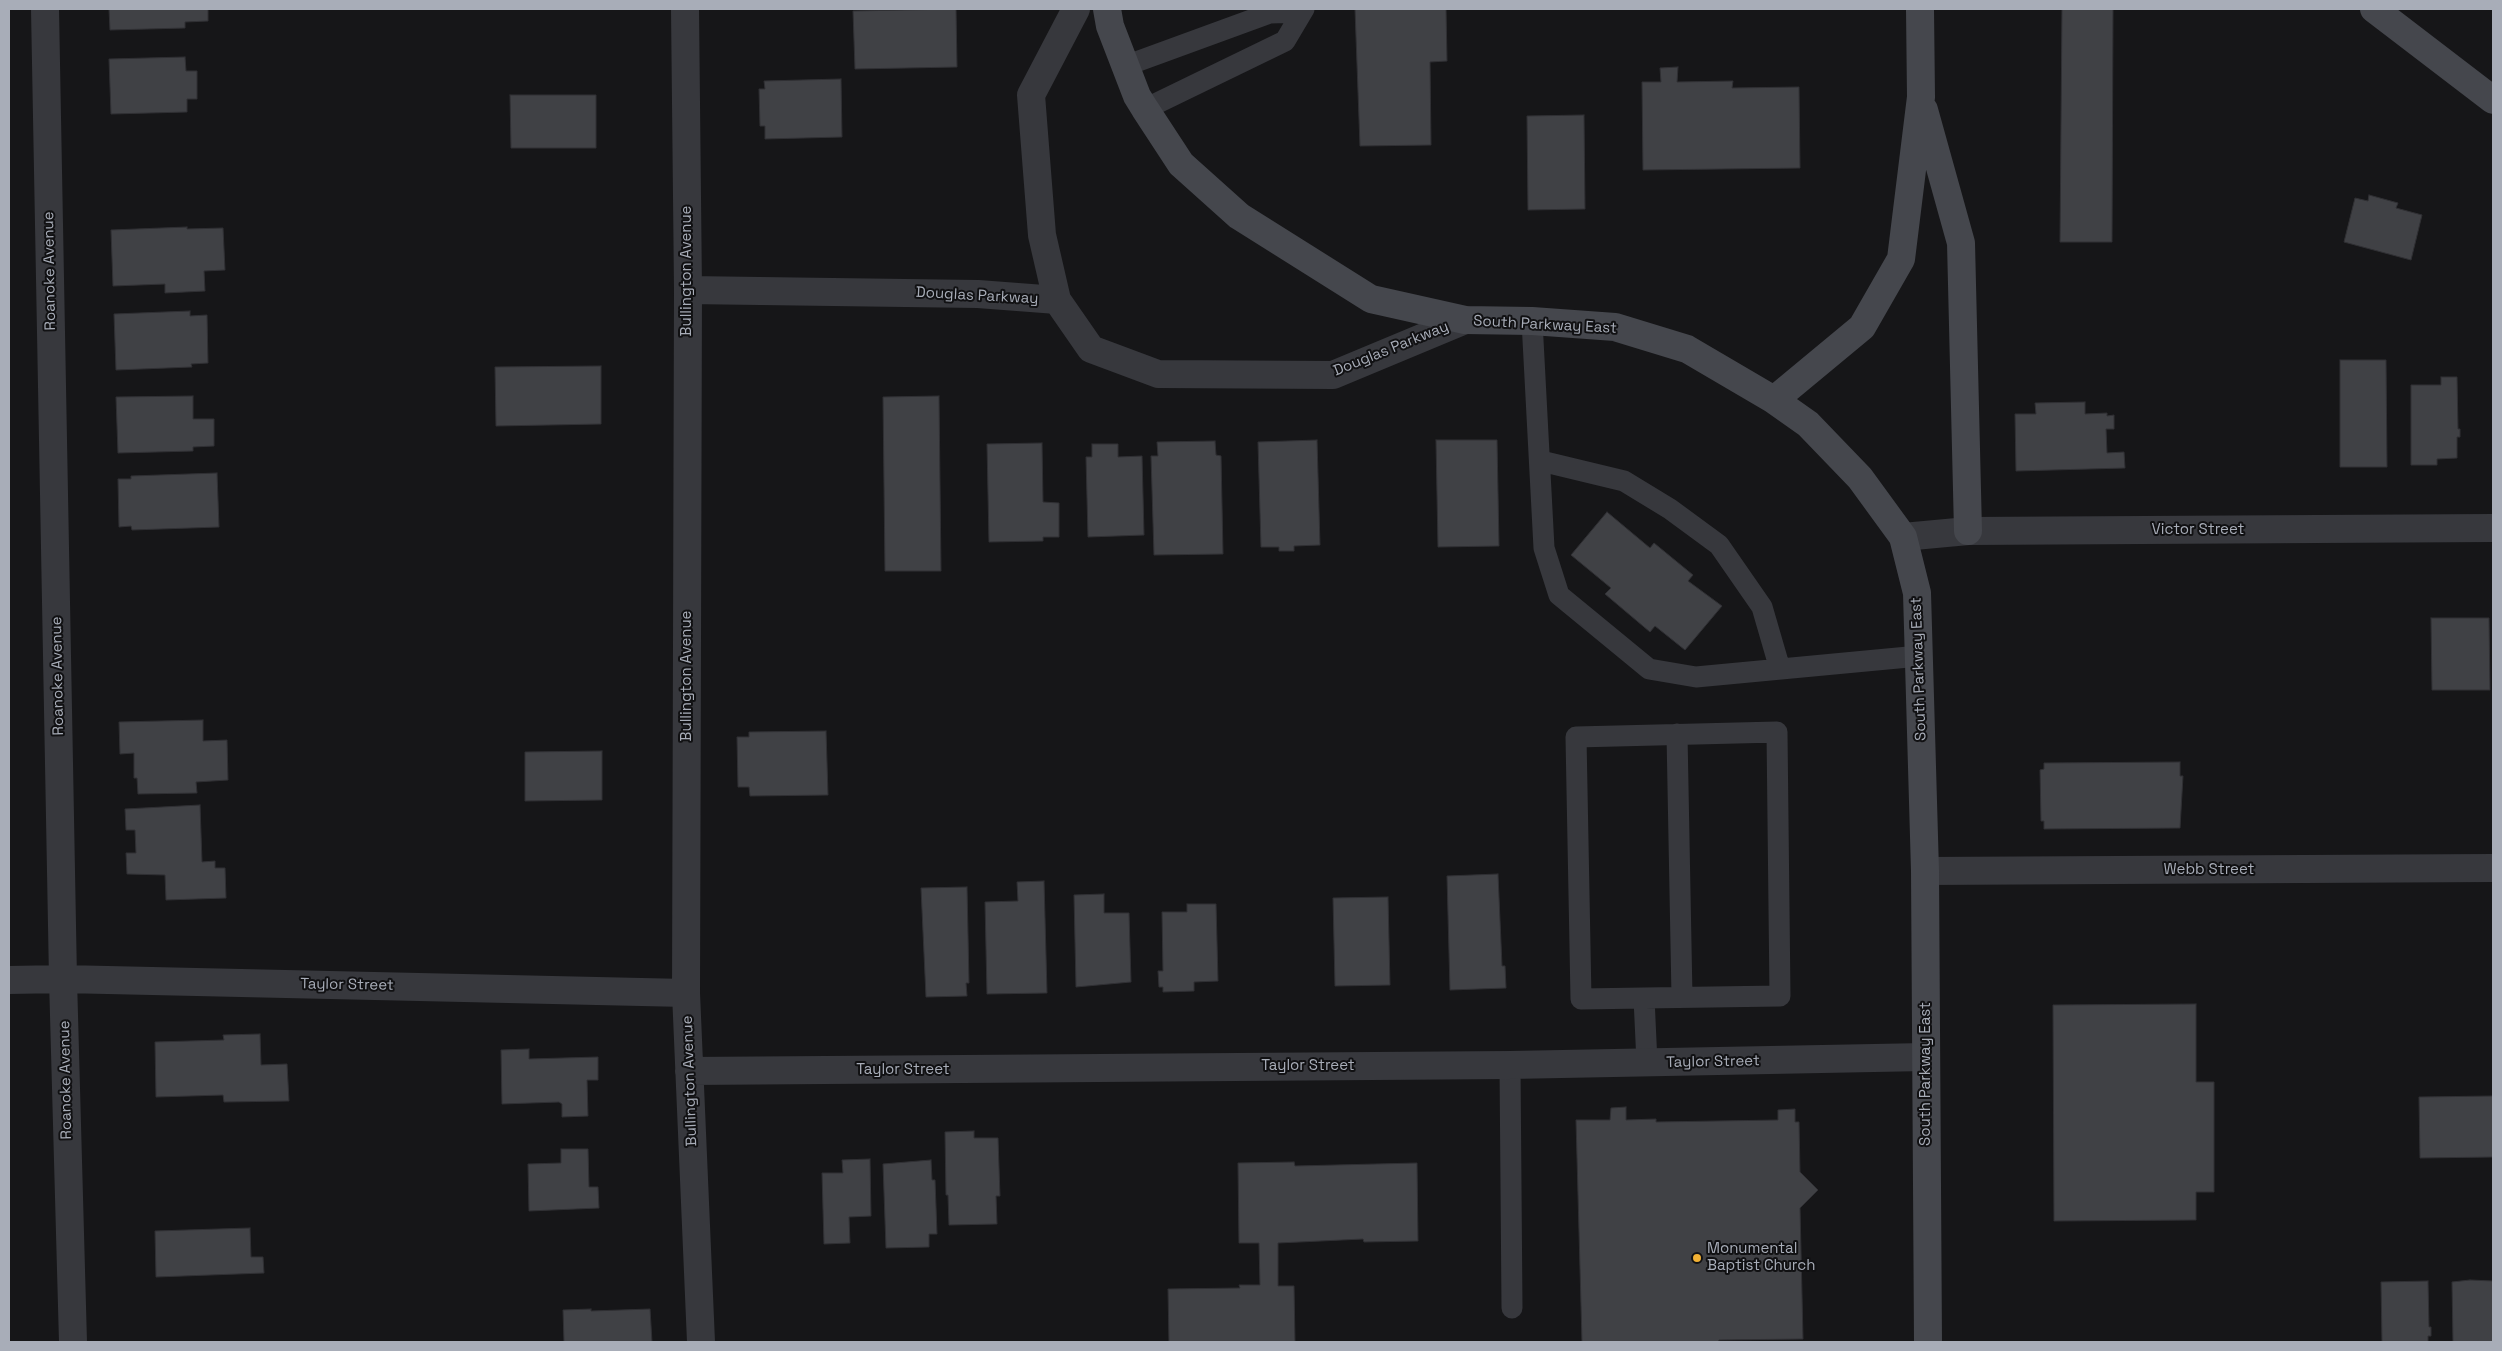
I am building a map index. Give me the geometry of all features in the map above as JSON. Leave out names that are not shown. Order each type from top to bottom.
[{"type":"main road","name":"South Parkway East","points":[[1107,9],[1110,26],[1125,66],[1137,96],[1145,109],[1182,164],[1247,221],[1371,299],[1465,320],[1532,321],[1615,327],[1687,349],[1774,400],[1808,424],[1860,478],[1903,537],[1917,593],[1919,656],[1925,871],[1928,1342]]},
{"type":"main road","points":[[1774,400],[1862,327],[1901,259],[1920,97],[1920,9]]},
{"type":"main road","points":[[2374,9],[2493,100]]},
{"type":"main road","points":[[1920,97],[1961,243],[1968,531]]},
{"type":"street","name":"Roanoke Avenue","points":[[45,9],[63,979],[73,1342]]},
{"type":"street","name":"Bullington Avenue","points":[[685,9],[688,290],[686,993],[701,1342]]},
{"type":"street","points":[[1058,300],[1042,235],[1032,95],[1076,9]]},
{"type":"street","name":"Douglas Parkway","points":[[688,290],[978,294],[1058,300],[1091,350],[1158,374],[1333,375],[1465,320]]},
{"type":"street","name":"Victor Street","points":[[1903,537],[1968,531],[2493,528]]},
{"type":"street","name":"Webb Street","points":[[1925,871],[2493,868]]},
{"type":"street","name":"Taylor Street","points":[[9,980],[63,979],[686,993]]},
{"type":"street","name":"Taylor Street","points":[[689,1071],[1510,1065],[1926,1057]]},
{"type":"lane","points":[[1125,66],[1270,14],[1303,11]]},
{"type":"lane","points":[[1145,109],[1285,41],[1303,11]]},
{"type":"lane","points":[[1532,321],[1541,461],[1544,548],[1559,594],[1648,669],[1696,677],[1919,656]]},
{"type":"lane","points":[[1541,461],[1624,481],[1670,509],[1719,544],[1762,607],[1780,669]]},
{"type":"lane","points":[[1777,732],[1780,996],[1581,999],[1576,737],[1678,734],[1777,732]]},
{"type":"lane","points":[[1678,734],[1682,998]]},
{"type":"lane","points":[[1644,998],[1647,1063]]},
{"type":"lane","points":[[1510,1065],[1512,1308]]},
{"type":"building","points":[[109,9],[208,9],[208,21],[185,22],[185,28],[110,30]]},
{"type":"building","points":[[956,9],[957,67],[855,69],[853,11]]},
{"type":"building","points":[[1355,9],[1446,9],[1447,61],[1430,62],[1431,145],[1360,146]]},
{"type":"building","points":[[2062,9],[2113,9],[2112,242],[2060,242]]},
{"type":"building","points":[[185,57],[186,71],[197,71],[197,99],[187,99],[187,112],[111,114],[109,59]]},
{"type":"building","points":[[1678,67],[1677,82],[1733,81],[1732,88],[1799,87],[1800,168],[1643,170],[1642,82],[1661,82],[1660,68]]},
{"type":"building","points":[[841,79],[842,137],[765,139],[765,126],[760,126],[759,89],[765,89],[764,81]]},
{"type":"building","points":[[510,95],[596,95],[596,148],[511,148]]},
{"type":"building","points":[[1584,115],[1585,209],[1528,210],[1527,116]]},
{"type":"building","points":[[2369,195],[2398,203],[2396,208],[2422,215],[2411,260],[2344,242],[2355,198],[2368,201]]},
{"type":"building","points":[[187,227],[187,229],[223,228],[225,270],[204,271],[205,291],[165,293],[165,284],[113,286],[111,230]]},
{"type":"building","points":[[190,311],[190,316],[207,315],[208,363],[191,364],[192,367],[116,370],[114,314]]},
{"type":"building","points":[[2340,360],[2386,360],[2387,467],[2340,467]]},
{"type":"building","points":[[601,366],[601,424],[496,426],[495,367]]},
{"type":"building","points":[[2441,377],[2457,377],[2458,429],[2460,429],[2460,437],[2457,437],[2457,458],[2437,459],[2437,465],[2411,465],[2411,385],[2441,385]]},
{"type":"building","points":[[193,396],[193,419],[214,419],[214,446],[193,447],[193,451],[118,453],[116,397]]},
{"type":"building","points":[[939,396],[941,571],[885,571],[883,397]]},
{"type":"building","points":[[2085,402],[2085,414],[2107,413],[2107,416],[2114,415],[2114,429],[2106,429],[2107,453],[2124,452],[2125,468],[2016,471],[2015,414],[2036,414],[2035,403]]},
{"type":"building","points":[[1317,440],[1320,545],[1294,546],[1294,551],[1279,551],[1279,547],[1261,547],[1258,442]]},
{"type":"building","points":[[1436,440],[1497,440],[1499,546],[1438,547]]},
{"type":"building","points":[[1215,441],[1216,455],[1221,456],[1223,554],[1154,555],[1151,456],[1158,456],[1157,442]]},
{"type":"building","points":[[1042,443],[1043,502],[1059,503],[1059,537],[1043,537],[1043,541],[989,542],[987,444]]},
{"type":"building","points":[[1092,444],[1118,444],[1118,457],[1142,456],[1144,535],[1088,537],[1086,457],[1092,457]]},
{"type":"building","points":[[217,473],[219,527],[132,530],[131,526],[119,527],[118,479],[131,479],[131,476]]},
{"type":"building","points":[[1607,512],[1650,548],[1654,543],[1693,575],[1688,581],[1722,606],[1685,650],[1655,626],[1650,632],[1605,594],[1611,588],[1571,555]]},
{"type":"building","points":[[2431,618],[2489,618],[2490,690],[2432,690]]},
{"type":"building","points":[[203,720],[203,741],[227,740],[228,780],[196,782],[197,793],[138,794],[137,778],[134,778],[134,753],[120,754],[119,722]]},
{"type":"building","points":[[826,731],[828,795],[750,796],[749,787],[738,787],[737,737],[749,737],[749,732]]},
{"type":"building","points":[[602,751],[602,800],[525,801],[525,752]]},
{"type":"building","points":[[2180,762],[2180,776],[2183,776],[2180,828],[2044,829],[2044,821],[2041,821],[2040,770],[2044,769],[2044,763]]},
{"type":"building","points":[[200,805],[202,862],[215,861],[215,868],[225,868],[226,898],[166,900],[165,875],[127,874],[126,853],[136,853],[135,830],[126,830],[125,809]]},
{"type":"building","points":[[1498,874],[1502,966],[1505,966],[1506,988],[1450,990],[1447,876]]},
{"type":"building","points":[[1044,881],[1047,993],[987,994],[985,902],[1018,901],[1017,882]]},
{"type":"building","points":[[967,887],[969,983],[966,983],[967,996],[926,997],[921,888]]},
{"type":"building","points":[[1104,894],[1104,913],[1129,913],[1131,982],[1076,987],[1074,895]]},
{"type":"building","points":[[1388,897],[1390,985],[1335,986],[1333,898]]},
{"type":"building","points":[[1187,904],[1216,904],[1218,981],[1194,982],[1194,991],[1163,992],[1163,987],[1159,987],[1158,971],[1163,971],[1162,912],[1187,912]]},
{"type":"building","points":[[2196,1004],[2196,1082],[2214,1082],[2214,1192],[2196,1192],[2196,1220],[2054,1221],[2053,1005]]},
{"type":"building","points":[[260,1034],[261,1065],[287,1064],[289,1101],[224,1102],[223,1095],[156,1097],[155,1042],[224,1040],[223,1035]]},
{"type":"building","points":[[529,1049],[529,1059],[598,1057],[598,1080],[587,1080],[588,1116],[562,1117],[562,1104],[559,1102],[502,1104],[501,1050]]},
{"type":"building","points":[[2493,1096],[2493,1157],[2420,1158],[2419,1097]]},
{"type":"building","points":[[1626,1107],[1626,1120],[1656,1119],[1656,1122],[1778,1120],[1778,1110],[1795,1109],[1795,1122],[1799,1122],[1800,1172],[1818,1190],[1800,1208],[1803,1339],[1719,1340],[1718,1342],[1582,1342],[1576,1120],[1610,1120],[1611,1108]]},
{"type":"building","points":[[974,1131],[974,1138],[998,1138],[1000,1196],[996,1196],[997,1224],[949,1225],[948,1195],[946,1195],[945,1132]]},
{"type":"building","points":[[561,1149],[588,1149],[589,1187],[598,1187],[599,1208],[529,1211],[528,1164],[561,1163]]},
{"type":"building","points":[[870,1159],[871,1216],[849,1217],[850,1243],[824,1244],[822,1173],[843,1173],[842,1160]]},
{"type":"building","points":[[931,1160],[932,1180],[935,1180],[937,1234],[929,1234],[929,1247],[886,1248],[883,1164]]},
{"type":"building","points":[[1294,1162],[1295,1166],[1417,1163],[1418,1241],[1364,1242],[1363,1239],[1278,1243],[1278,1286],[1294,1286],[1295,1342],[1169,1342],[1168,1289],[1240,1288],[1239,1285],[1260,1285],[1259,1243],[1239,1243],[1238,1163]]},
{"type":"building","points":[[250,1228],[251,1257],[263,1257],[264,1273],[156,1277],[155,1231]]},
{"type":"building","points":[[2470,1280],[2493,1281],[2493,1342],[2453,1342],[2452,1282]]},
{"type":"building","points":[[2428,1281],[2429,1327],[2431,1327],[2431,1336],[2428,1336],[2428,1342],[2382,1342],[2381,1282]]},
{"type":"building","points":[[591,1309],[591,1311],[650,1309],[652,1342],[564,1342],[563,1310]]},
{"type":"place","name":"Monumental Baptist Church","points":[[1697,1258]]}]
